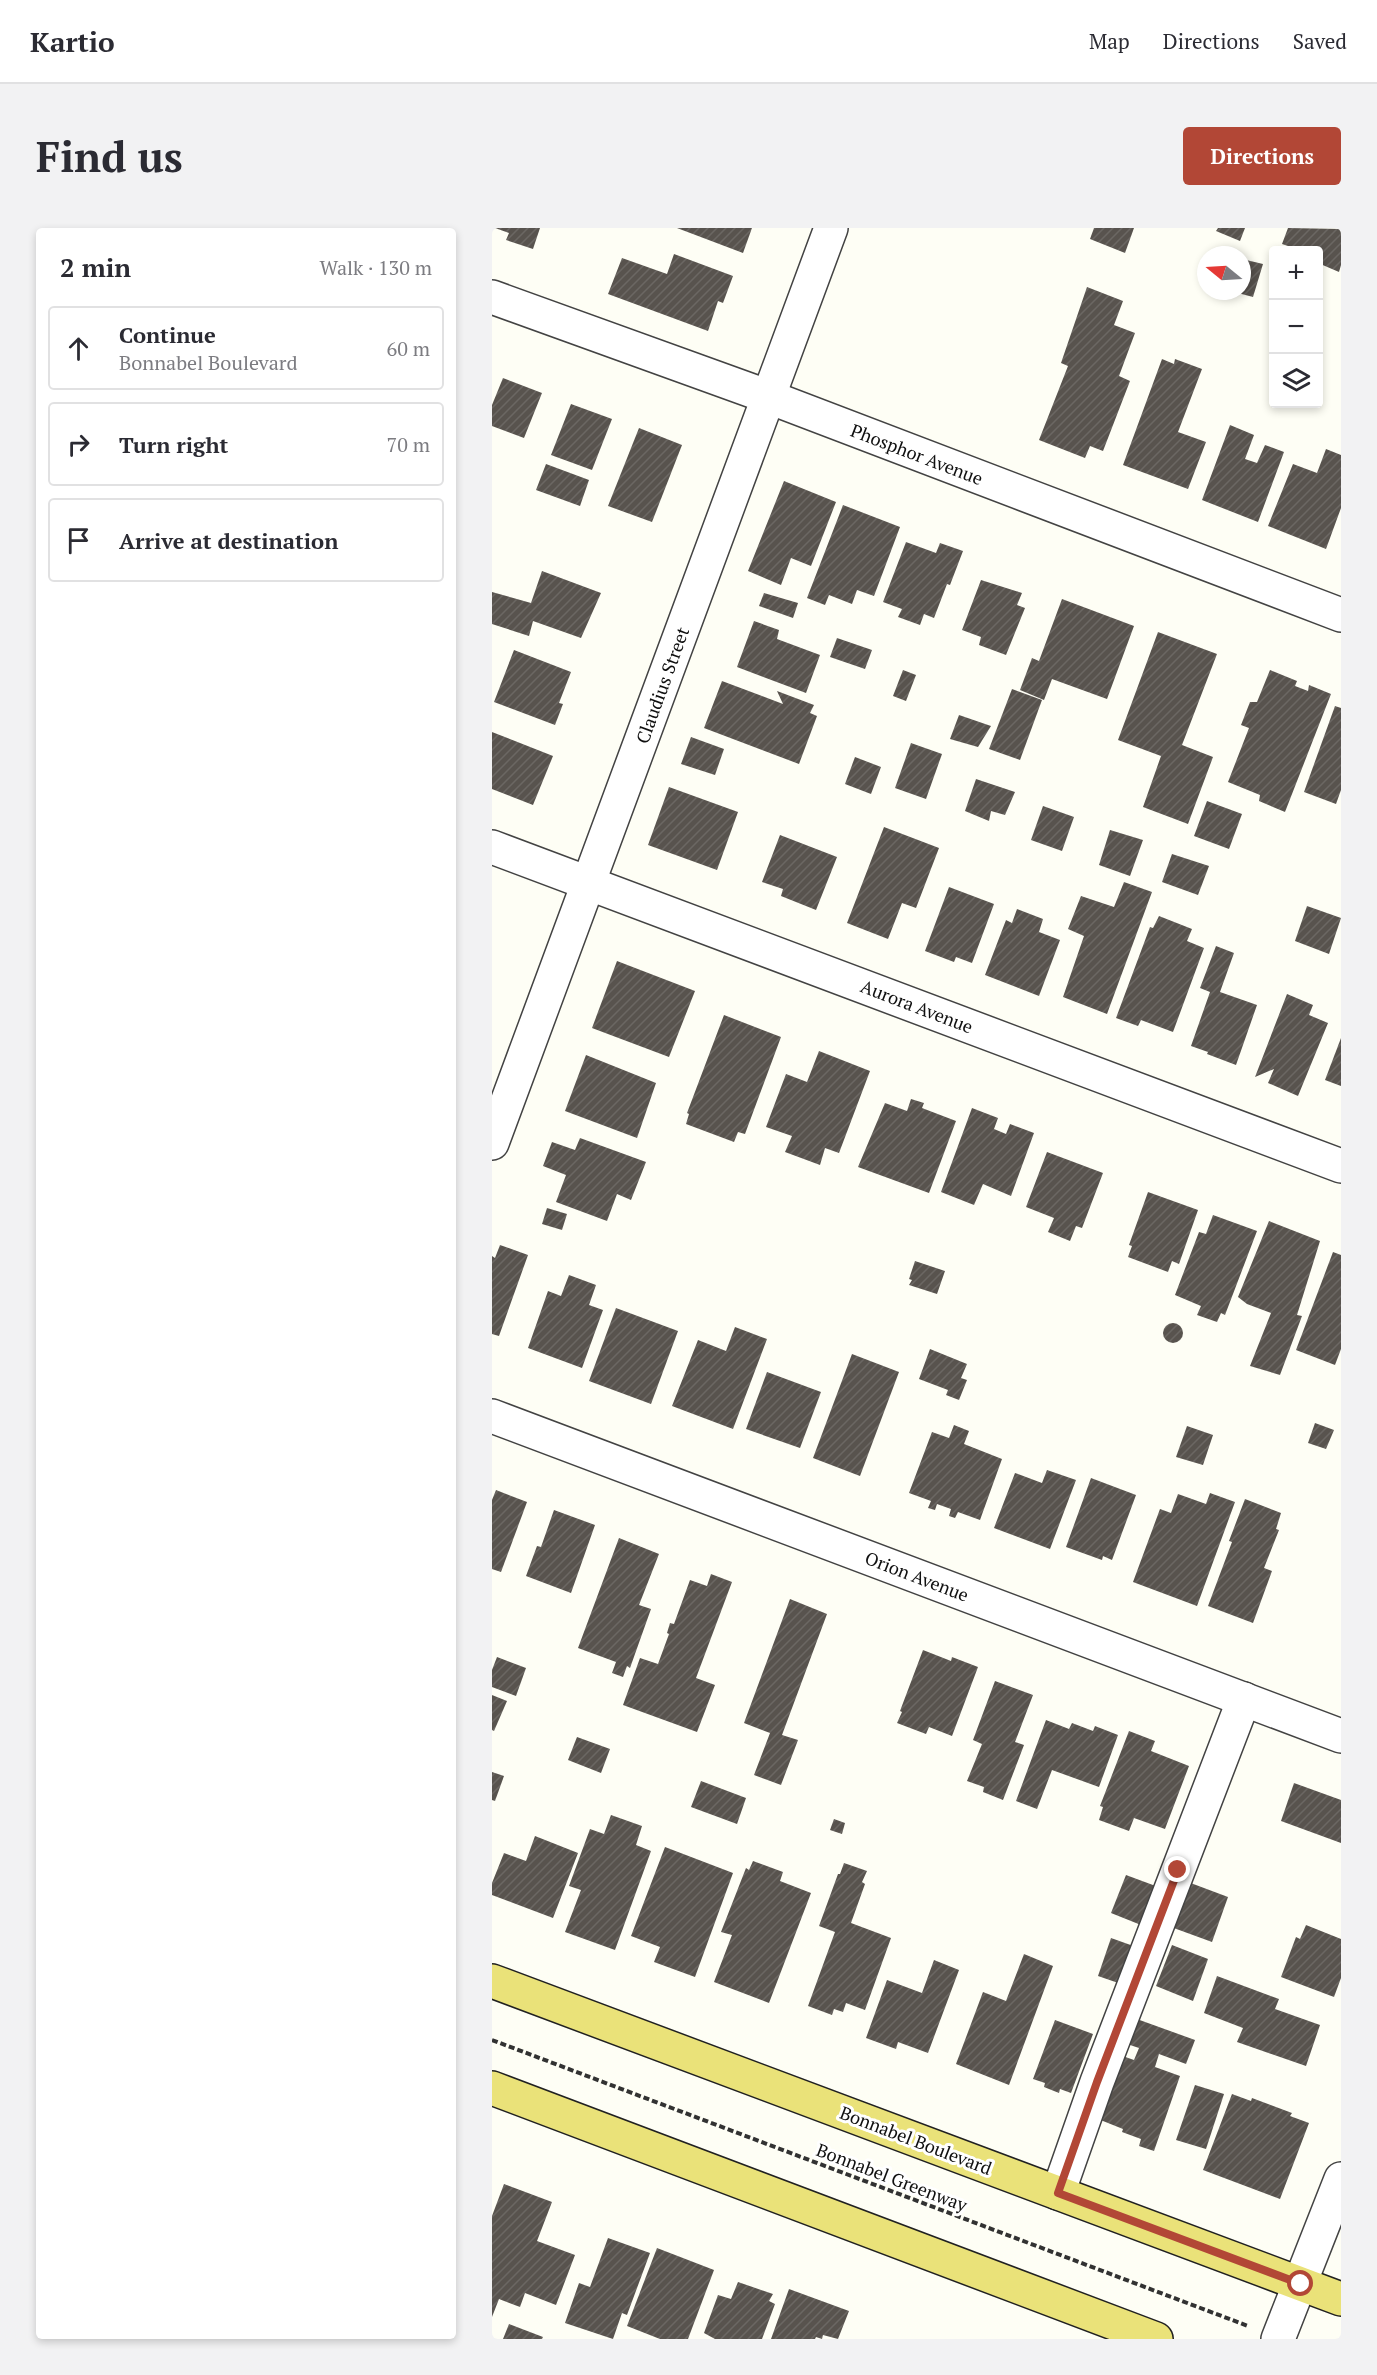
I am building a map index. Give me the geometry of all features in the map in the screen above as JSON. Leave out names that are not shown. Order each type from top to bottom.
[{"type":"main road","name":"Bonnabel Boulevard","points":[[492,1981],[1341,2299]]},
{"type":"main road","points":[[492,2088],[1156,2339]]},
{"type":"street","name":"Claudius Street","points":[[492,1143],[831,228]]},
{"type":"street","name":"Phosphor Avenue","points":[[492,297],[768,397],[1341,615]]},
{"type":"street","name":"Aurora Avenue","points":[[492,847],[1341,1166]]},
{"type":"street","name":"Orion Avenue","points":[[492,1416],[1341,1736]]},
{"type":"street","points":[[1058,2193],[1097,2082],[1244,1699]]},
{"type":"street","points":[[1279,2338],[1341,2179]]},
{"type":"path","name":"Bonnabel Greenway","points":[[492,2040],[1279,2338]]},
{"type":"building","points":[[495,228],[540,228],[533,249],[506,240],[509,233]]},
{"type":"building","points":[[677,228],[752,228],[743,253]]},
{"type":"building","points":[[1094,228],[1134,228],[1125,253],[1090,239]]},
{"type":"building","points":[[1218,228],[1245,228],[1240,241],[1216,231]]},
{"type":"building","points":[[1288,228],[1341,229],[1339,272],[1323,265],[1323,246],[1282,244]]},
{"type":"building","points":[[674,254],[733,276],[723,303],[718,301],[708,331],[608,294],[622,258],[667,274]]},
{"type":"building","points":[[1251,261],[1263,264],[1253,297],[1251,296]]},
{"type":"building","points":[[1087,287],[1123,301],[1114,325],[1135,333],[1119,376],[1130,381],[1103,451],[1090,446],[1085,458],[1039,440],[1068,366],[1061,363]]},
{"type":"building","points":[[1162,359],[1174,364],[1175,359],[1202,369],[1178,432],[1206,442],[1188,489],[1123,465]]},
{"type":"building","points":[[503,378],[542,393],[524,438],[492,426],[492,405]]},
{"type":"building","points":[[571,404],[612,419],[592,470],[551,455]]},
{"type":"building","points":[[1230,425],[1254,435],[1245,459],[1257,463],[1265,445],[1284,452],[1258,522],[1202,500]]},
{"type":"building","points":[[639,428],[682,445],[652,522],[608,506]]},
{"type":"building","points":[[1326,449],[1341,455],[1341,508],[1326,549],[1268,526],[1293,464],[1317,473]]},
{"type":"building","points":[[546,464],[589,480],[580,506],[536,490]]},
{"type":"building","points":[[784,481],[836,502],[811,566],[791,558],[781,585],[748,571]]},
{"type":"building","points":[[843,505],[900,527],[874,596],[857,590],[852,604],[829,595],[825,605],[807,598]]},
{"type":"building","points":[[906,542],[936,553],[940,543],[963,551],[934,618],[924,614],[920,625],[898,617],[902,609],[883,602]]},
{"type":"building","points":[[542,571],[601,593],[581,638],[533,621],[529,636],[492,624],[492,592],[531,603]]},
{"type":"building","points":[[981,580],[1022,593],[1017,605],[1025,608],[1006,655],[979,645],[981,637],[962,630]]},
{"type":"building","points":[[764,593],[798,603],[793,618],[759,606]]},
{"type":"building","points":[[1062,599],[1134,626],[1107,699],[1052,679],[1044,700],[1020,690],[1032,658],[1039,661]]},
{"type":"building","points":[[754,621],[779,630],[777,639],[820,655],[806,693],[737,667]]},
{"type":"building","points":[[1158,632],[1217,654],[1182,745],[1213,757],[1188,824],[1143,807],[1161,756],[1118,740]]},
{"type":"building","points":[[837,638],[872,650],[865,669],[830,657]]},
{"type":"building","points":[[514,650],[571,672],[559,703],[563,704],[555,725],[494,702]]},
{"type":"building","points":[[903,670],[916,675],[906,701],[893,696]]},
{"type":"building","points":[[1270,670],[1297,681],[1295,686],[1308,691],[1309,685],[1331,694],[1285,812],[1259,801],[1260,795],[1228,782],[1249,728],[1241,725],[1250,702],[1257,702]]},
{"type":"building","points":[[722,681],[783,704],[777,691],[814,705],[810,713],[817,716],[799,764],[704,728]]},
{"type":"building","points":[[1012,689],[1042,700],[1020,760],[989,749]]},
{"type":"building","points":[[1335,706],[1341,708],[1341,790],[1336,804],[1304,792]]},
{"type":"building","points":[[959,715],[991,726],[978,747],[950,739]]},
{"type":"building","points":[[492,732],[553,756],[533,805],[492,789]]},
{"type":"building","points":[[691,737],[724,749],[715,775],[681,764]]},
{"type":"building","points":[[911,743],[942,754],[926,799],[895,788]]},
{"type":"building","points":[[855,757],[881,767],[871,794],[845,784]]},
{"type":"building","points":[[976,779],[1015,792],[1005,815],[991,811],[989,821],[965,811]]},
{"type":"building","points":[[669,787],[738,812],[717,870],[648,845]]},
{"type":"building","points":[[1207,801],[1242,814],[1229,849],[1194,836]]},
{"type":"building","points":[[1043,806],[1074,817],[1062,851],[1031,840]]},
{"type":"building","points":[[884,827],[939,848],[916,908],[902,903],[888,939],[847,923]]},
{"type":"building","points":[[1110,830],[1143,840],[1130,876],[1099,865]]},
{"type":"building","points":[[780,835],[837,857],[816,910],[781,896],[783,889],[762,882]]},
{"type":"building","points":[[1172,854],[1209,866],[1198,895],[1162,882]]},
{"type":"building","points":[[1124,882],[1152,892],[1107,1014],[1063,997],[1084,936],[1068,929],[1081,896],[1114,907]]},
{"type":"building","points":[[949,887],[994,904],[972,963],[956,957],[954,962],[925,951]]},
{"type":"building","points":[[1307,906],[1341,918],[1329,954],[1295,941]]},
{"type":"building","points":[[1017,909],[1043,919],[1039,932],[1060,940],[1039,996],[985,975],[1006,920],[1012,923]]},
{"type":"building","points":[[1159,916],[1192,929],[1187,941],[1204,948],[1173,1032],[1141,1020],[1138,1026],[1116,1018],[1150,927],[1153,928]]},
{"type":"building","points":[[1216,946],[1234,953],[1220,992],[1257,1005],[1236,1065],[1191,1046],[1210,992],[1200,988]]},
{"type":"building","points":[[617,961],[695,991],[669,1057],[592,1028]]},
{"type":"building","points":[[1287,994],[1313,1005],[1309,1015],[1328,1023],[1298,1096],[1268,1083],[1274,1069],[1255,1077]]},
{"type":"building","points":[[724,1015],[781,1037],[745,1134],[738,1132],[734,1142],[686,1124],[689,1114],[687,1113]]},
{"type":"building","points":[[1341,1038],[1341,1086],[1325,1080]]},
{"type":"building","points":[[819,1051],[870,1071],[839,1153],[825,1148],[820,1165],[785,1152],[792,1136],[766,1127],[786,1074],[807,1082]]},
{"type":"building","points":[[586,1055],[656,1083],[637,1138],[565,1111]]},
{"type":"building","points":[[911,1099],[924,1103],[922,1108],[956,1121],[929,1193],[858,1167],[885,1103],[907,1111]]},
{"type":"building","points":[[972,1108],[998,1118],[994,1129],[1006,1134],[1010,1124],[1034,1133],[1011,1196],[983,1184],[974,1205],[941,1192]]},
{"type":"building","points":[[580,1138],[646,1162],[631,1200],[617,1194],[607,1221],[556,1202],[566,1175],[543,1166],[552,1142],[575,1150]]},
{"type":"building","points":[[1047,1152],[1103,1173],[1082,1228],[1076,1226],[1070,1241],[1048,1232],[1054,1218],[1026,1207]]},
{"type":"building","points":[[1148,1192],[1198,1210],[1179,1264],[1172,1261],[1168,1272],[1128,1257],[1132,1246],[1129,1245]]},
{"type":"building","points":[[547,1208],[567,1214],[562,1230],[542,1224]]},
{"type":"building","points":[[1213,1215],[1257,1231],[1225,1315],[1221,1313],[1217,1322],[1197,1315],[1201,1306],[1175,1295],[1199,1232],[1206,1234]]},
{"type":"building","points":[[1269,1221],[1320,1241],[1297,1315],[1302,1316],[1280,1375],[1250,1366],[1271,1313],[1247,1304],[1238,1297]]},
{"type":"building","points":[[500,1245],[528,1255],[499,1336],[492,1334],[492,1256],[495,1258]]},
{"type":"building","points":[[1333,1252],[1341,1255],[1341,1349],[1335,1365],[1296,1350]]},
{"type":"building","points":[[915,1261],[945,1271],[937,1294],[909,1285]]},
{"type":"building","points":[[569,1275],[596,1285],[589,1305],[603,1310],[582,1368],[528,1348],[548,1291],[561,1296]]},
{"type":"building","points":[[616,1308],[678,1331],[651,1404],[589,1381]]},
{"type":"building","points":[[1173,1323],[1180,1326],[1183,1333],[1180,1340],[1173,1343],[1166,1340],[1163,1333],[1166,1326]]},
{"type":"building","points":[[735,1327],[767,1339],[733,1429],[672,1406],[698,1340],[726,1351]]},
{"type":"building","points":[[930,1349],[967,1364],[961,1378],[967,1380],[959,1400],[946,1395],[948,1390],[919,1379]]},
{"type":"building","points":[[852,1354],[899,1372],[860,1476],[813,1458]]},
{"type":"building","points":[[767,1372],[821,1392],[800,1448],[746,1429]]},
{"type":"building","points":[[1315,1423],[1334,1430],[1326,1449],[1308,1443]]},
{"type":"building","points":[[954,1425],[969,1431],[964,1444],[1002,1459],[980,1520],[958,1512],[955,1518],[949,1516],[951,1509],[937,1504],[935,1510],[928,1508],[931,1501],[909,1493],[932,1432],[949,1438]]},
{"type":"building","points":[[1187,1426],[1213,1435],[1203,1465],[1176,1457]]},
{"type":"building","points":[[1047,1470],[1076,1480],[1050,1549],[994,1528],[1015,1473],[1042,1483]]},
{"type":"building","points":[[1091,1478],[1136,1495],[1112,1560],[1103,1556],[1102,1560],[1066,1547]]},
{"type":"building","points":[[496,1490],[527,1502],[501,1572],[492,1569],[492,1500]]},
{"type":"building","points":[[1210,1493],[1235,1502],[1197,1606],[1133,1582],[1160,1509],[1171,1513],[1178,1494],[1206,1504]]},
{"type":"building","points":[[1245,1499],[1281,1513],[1276,1529],[1279,1530],[1264,1568],[1272,1571],[1253,1623],[1208,1606]]},
{"type":"building","points":[[554,1510],[595,1525],[571,1593],[526,1576],[537,1546],[541,1547]]},
{"type":"building","points":[[619,1538],[659,1554],[639,1605],[651,1609],[630,1668],[627,1666],[623,1677],[612,1673],[616,1662],[578,1648]]},
{"type":"building","points":[[711,1574],[732,1582],[696,1678],[715,1685],[697,1732],[623,1705],[640,1658],[658,1664],[669,1634],[667,1633],[670,1623],[674,1624],[690,1580],[707,1586]]},
{"type":"building","points":[[790,1599],[827,1614],[782,1735],[798,1740],[781,1785],[754,1775],[770,1733],[744,1723]]},
{"type":"building","points":[[923,1650],[951,1661],[952,1657],[978,1667],[952,1736],[929,1727],[926,1734],[897,1723]]},
{"type":"building","points":[[497,1657],[526,1668],[516,1696],[492,1687],[492,1670]]},
{"type":"building","points":[[995,1681],[1033,1695],[1015,1742],[1024,1745],[1003,1800],[983,1792],[984,1787],[967,1781],[982,1744],[973,1740]]},
{"type":"building","points":[[492,1695],[507,1701],[494,1731],[492,1730]]},
{"type":"building","points":[[1046,1720],[1069,1729],[1072,1723],[1093,1731],[1095,1726],[1118,1735],[1099,1787],[1052,1770],[1037,1809],[1016,1801]]},
{"type":"building","points":[[1129,1731],[1155,1741],[1151,1751],[1189,1766],[1165,1829],[1134,1818],[1129,1831],[1099,1820],[1103,1807],[1100,1806]]},
{"type":"building","points":[[577,1737],[610,1749],[601,1773],[568,1760]]},
{"type":"building","points":[[492,1772],[504,1776],[495,1801],[492,1800]]},
{"type":"building","points":[[701,1781],[746,1798],[737,1824],[691,1807]]},
{"type":"building","points":[[1294,1783],[1341,1800],[1341,1843],[1281,1821]]},
{"type":"building","points":[[611,1815],[642,1826],[636,1845],[651,1851],[615,1950],[565,1932],[581,1890],[569,1886],[590,1829],[604,1834]]},
{"type":"building","points":[[834,1819],[845,1823],[842,1834],[830,1830]]},
{"type":"building","points":[[535,1836],[578,1853],[553,1918],[492,1895],[492,1883],[504,1853],[526,1861]]},
{"type":"building","points":[[665,1847],[733,1873],[695,1977],[654,1962],[660,1947],[631,1936]]},
{"type":"building","points":[[753,1861],[783,1872],[780,1881],[811,1893],[769,2003],[714,1982],[732,1935],[721,1932],[746,1868],[749,1870]]},
{"type":"building","points":[[844,1863],[867,1871],[862,1882],[865,1884],[851,1923],[891,1938],[865,2010],[846,2003],[843,2012],[834,2009],[832,2015],[808,2006],[835,1932],[819,1926]]},
{"type":"building","points":[[1126,1875],[1161,1888],[1146,1927],[1111,1913]]},
{"type":"building","points":[[1188,1882],[1228,1897],[1212,1942],[1171,1927]]},
{"type":"building","points":[[1306,1925],[1341,1939],[1341,1978],[1334,1997],[1281,1977],[1296,1937],[1300,1939]]},
{"type":"building","points":[[1111,1938],[1139,1948],[1127,1986],[1098,1976]]},
{"type":"building","points":[[1172,1945],[1208,1959],[1193,2001],[1156,1986]]},
{"type":"building","points":[[1024,1954],[1053,1966],[1009,2085],[956,2064],[983,1992],[1006,2001]]},
{"type":"building","points":[[934,1960],[959,1970],[928,2053],[898,2042],[896,2049],[866,2038],[887,1980],[922,1993]]},
{"type":"building","points":[[1217,1976],[1279,1999],[1275,2009],[1320,2025],[1306,2066],[1237,2042],[1243,2028],[1204,2013]]},
{"type":"building","points":[[1123,2014],[1195,2040],[1186,2064],[1159,2054],[1155,2067],[1180,2076],[1154,2151],[1139,2146],[1141,2139],[1122,2132],[1123,2129],[1088,2115],[1111,2052],[1134,2060],[1139,2048],[1115,2040]]},
{"type":"building","points":[[1055,2020],[1093,2034],[1071,2093],[1060,2089],[1059,2093],[1044,2087],[1045,2083],[1033,2079]]},
{"type":"building","points":[[1195,2085],[1224,2094],[1206,2149],[1176,2140]]},
{"type":"building","points":[[1232,2094],[1251,2101],[1252,2098],[1292,2113],[1290,2116],[1309,2123],[1280,2199],[1203,2170]]},
{"type":"building","points":[[504,2184],[552,2202],[537,2241],[575,2255],[556,2305],[525,2293],[520,2307],[499,2299],[492,2317],[492,2216]]},
{"type":"building","points":[[608,2238],[650,2253],[627,2315],[622,2313],[613,2339],[565,2323],[579,2283],[590,2287]]},
{"type":"building","points":[[657,2248],[714,2270],[688,2339],[660,2339],[627,2326]]},
{"type":"building","points":[[738,2282],[773,2294],[769,2301],[775,2304],[762,2339],[715,2339],[704,2333],[718,2295],[731,2299]]},
{"type":"building","points":[[789,2289],[849,2311],[838,2339],[823,2335],[822,2339],[816,2337],[815,2339],[771,2339]]},
{"type":"building","points":[[509,2324],[543,2337],[542,2339],[503,2339]]},
{"type":"route","points":[[1178,1870],[1097,2082],[1058,2193],[1301,2284]]}]
